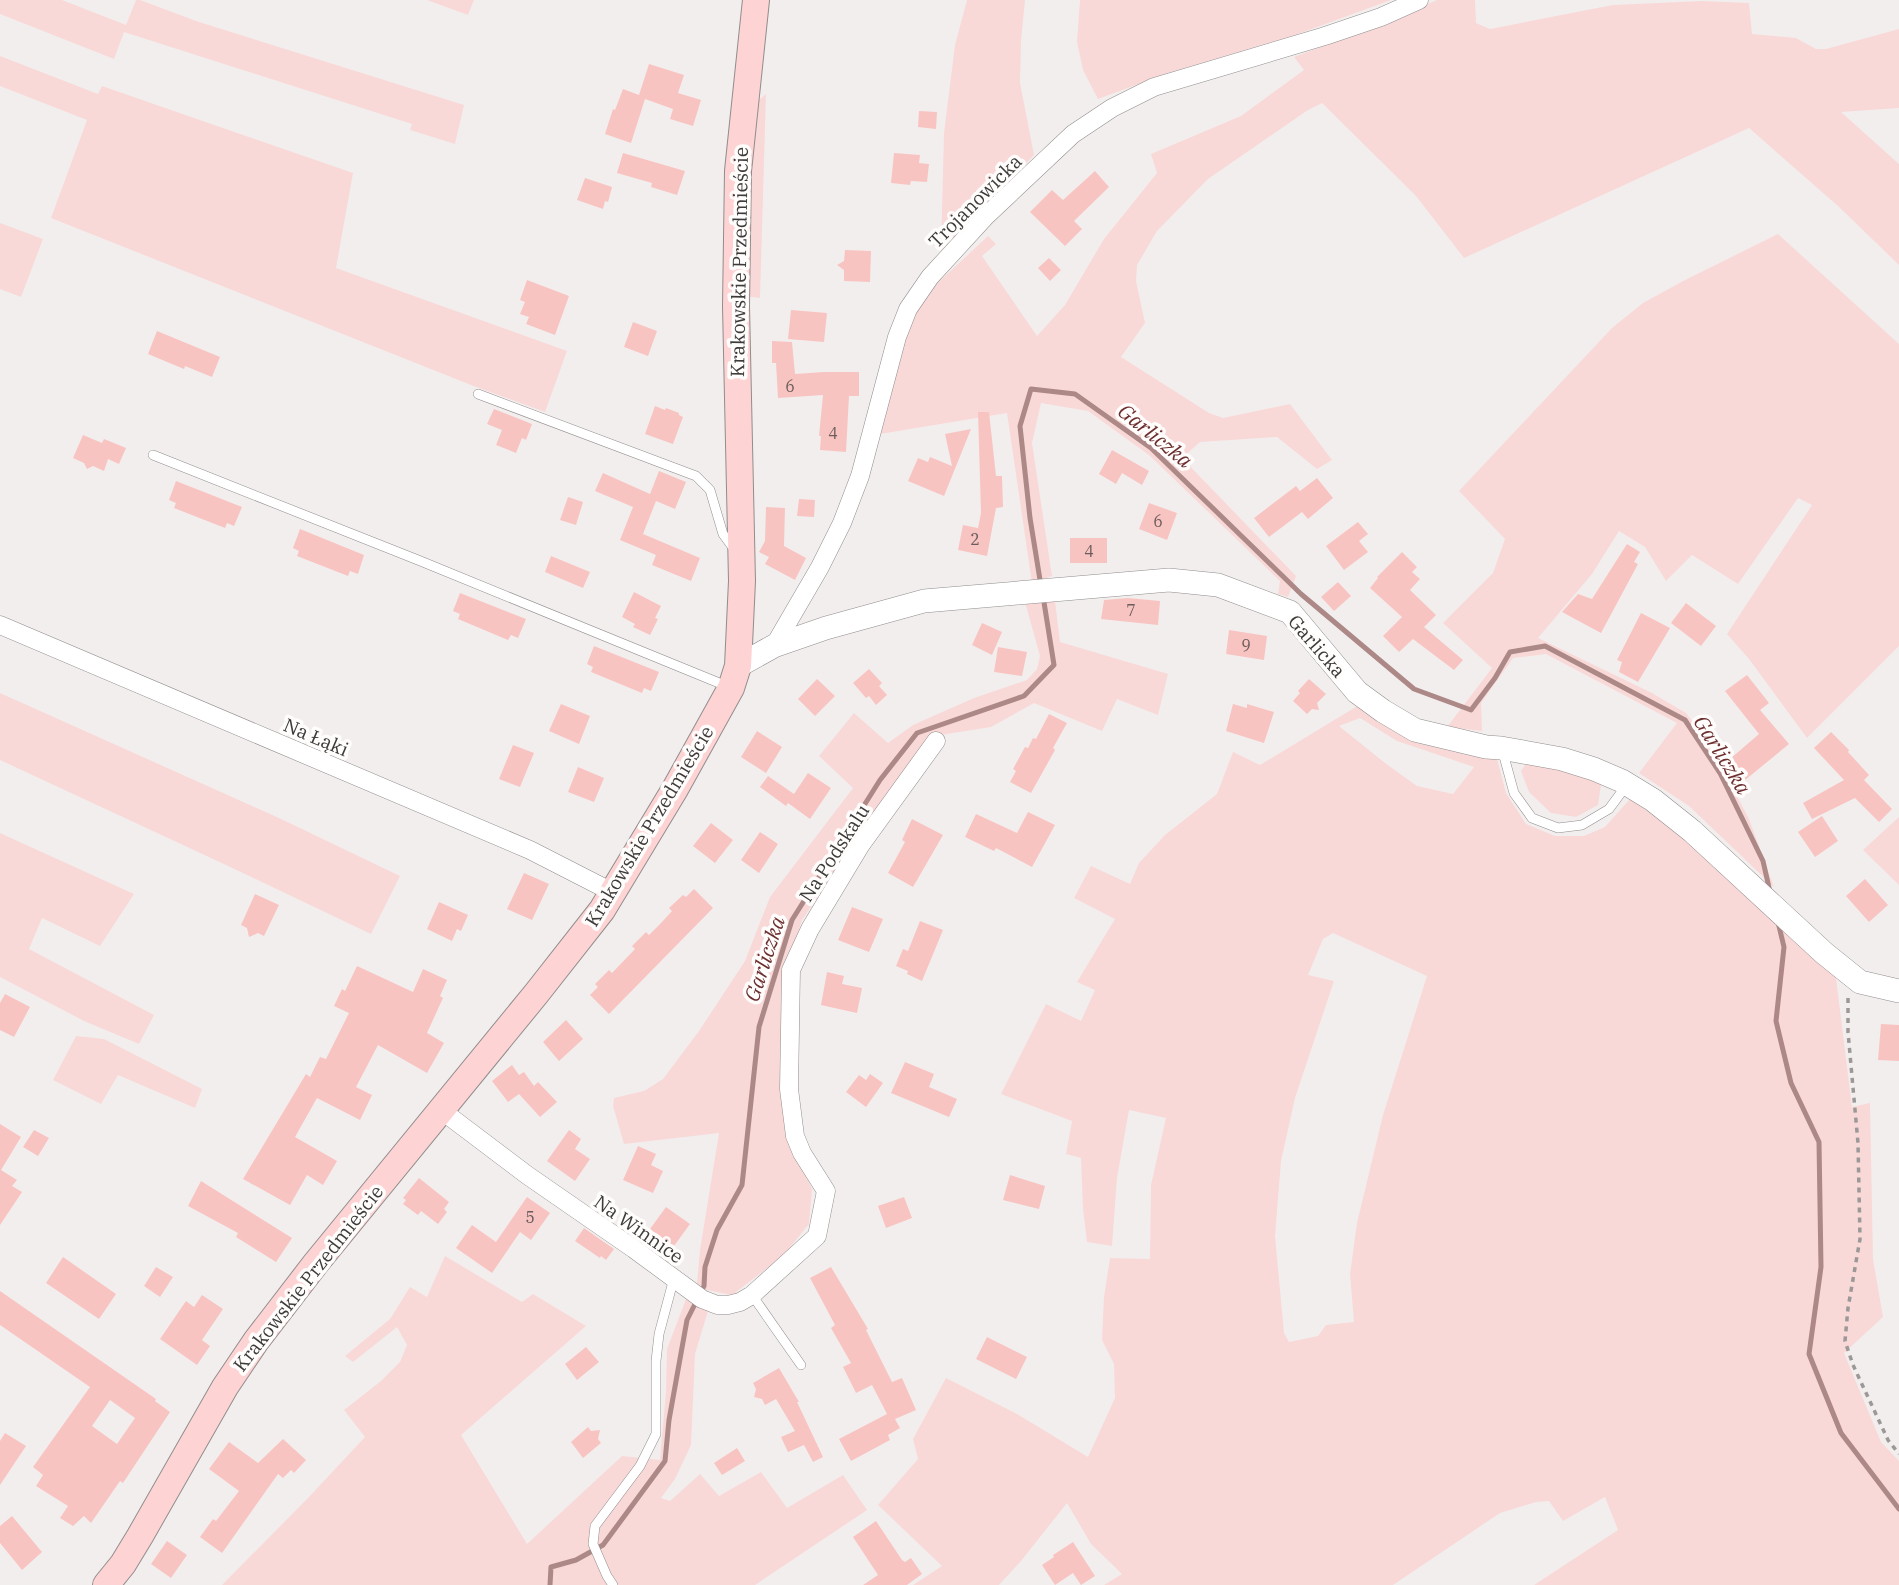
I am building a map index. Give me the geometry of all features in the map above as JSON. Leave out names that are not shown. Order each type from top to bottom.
[{"type":"main road","name":"Krakowskie Przedmieście","points":[[106,1585],[141,1536],[244,1358],[310,1271],[580,939],[614,893],[675,789],[735,677],[742,559],[736,306],[738,171],[756,0]]},
{"type":"street","name":"Trojanowicka","points":[[774,646],[842,523],[860,476],[897,337],[908,309],[930,276],[986,216],[1073,134],[1112,108],[1154,87],[1381,18],[1419,0]]},
{"type":"street","name":"Garlicka","points":[[735,677],[774,646],[826,628],[924,601],[1169,580],[1218,585],[1290,612],[1357,692],[1415,730],[1486,747],[1562,759],[1628,784],[1670,812],[1848,972]]},
{"type":"street","name":"Na Łąki","points":[[0,625],[530,850],[614,893]]},
{"type":"street","name":"Na Podskalu","points":[[752,1295],[817,1236],[826,1191],[802,1153],[795,1136],[789,1089],[791,970],[810,929],[860,846],[936,741]]},
{"type":"street","points":[[1848,972],[1860,982],[1899,991]]},
{"type":"street","name":"Na Winnice","points":[[441,1110],[527,1175],[698,1296],[717,1305],[728,1305],[752,1295]]},
{"type":"lane","points":[[478,394],[696,476],[710,490],[723,534],[742,559]]},
{"type":"lane","points":[[153,455],[431,565],[735,677]]},
{"type":"lane","points":[[1501,748],[1514,793],[1532,818],[1558,828],[1582,825],[1609,808],[1628,784]]},
{"type":"lane","points":[[613,1585],[593,1544],[595,1526],[640,1466],[656,1434],[656,1361],[659,1334],[674,1278]]},
{"type":"lane","points":[[752,1295],[801,1365]]},
{"type":"path","points":[[1848,972],[1848,1032],[1858,1143],[1860,1239],[1845,1341],[1853,1365],[1888,1440],[1899,1454]]},
{"type":"shaded area","points":[[0,0],[62,0],[126,25],[136,0],[140,0],[199,22],[464,105],[455,144],[410,130],[412,124],[124,32],[114,59],[0,14]]},
{"type":"shaded area","points":[[427,0],[474,0],[468,15]]},
{"type":"shaded area","points":[[967,0],[1025,0],[1020,83],[1034,155],[941,250],[944,133],[955,45]]},
{"type":"shaded area","points":[[1080,0],[1391,0],[1298,34],[1168,73],[1098,99],[1083,70],[1077,42]]},
{"type":"shaded area","points":[[1437,0],[1475,0],[1476,23],[1490,29],[1613,5],[1702,1],[1749,3],[1752,34],[1796,38],[1816,49],[1826,49],[1899,29],[1899,108],[1841,112],[1899,164],[1899,265],[1838,206],[1749,128],[1464,258],[1416,196],[1322,103],[1208,179],[1157,231],[1137,265],[1136,281],[1145,323],[1121,357],[1209,413],[1223,418],[1290,404],[1332,460],[1317,469],[1277,437],[1200,442],[1182,458],[1296,576],[1288,597],[1278,594],[1280,581],[1149,455],[1088,411],[1041,403],[1032,443],[1052,576],[1032,583],[1007,413],[880,434],[900,352],[911,322],[929,291],[988,236],[996,244],[982,256],[1037,336],[1065,305],[1104,239],[1157,173],[1151,154],[1241,116],[1304,70],[1294,57]]},
{"type":"shaded area","points":[[0,56],[98,94],[102,86],[353,173],[336,268],[567,351],[545,412],[51,218],[87,120],[0,86]]},
{"type":"shaded area","points":[[766,94],[760,298],[745,296],[753,105]]},
{"type":"shaded area","points":[[0,223],[43,239],[21,297],[0,289]]},
{"type":"shaded area","points":[[1778,234],[1899,344],[1899,646],[1807,738],[1749,659],[1727,634],[1812,505],[1798,498],[1738,584],[1692,555],[1666,581],[1645,547],[1619,531],[1592,574],[1538,638],[1652,693],[1686,713],[1709,743],[1749,819],[1774,887],[1689,806],[1639,773],[1677,723],[1546,654],[1513,658],[1481,703],[1482,731],[1447,727],[1492,668],[1443,623],[1493,573],[1505,539],[1459,491],[1612,328],[1643,303]]},
{"type":"shaded area","points":[[1055,601],[1060,642],[1168,674],[1158,715],[1117,699],[1102,731],[1034,703],[991,727],[928,737],[802,920],[786,970],[782,1089],[785,1133],[812,1189],[809,1224],[783,1256],[732,1295],[707,1290],[697,1284],[719,1133],[624,1144],[613,1106],[614,1098],[644,1091],[663,1079],[699,1031],[745,961],[770,897],[853,788],[819,756],[854,713],[888,743],[913,725],[974,698],[1027,680],[1037,669],[1040,656],[1025,602]]},
{"type":"shaded area","points":[[0,693],[279,818],[400,876],[371,934],[0,760]]},
{"type":"shaded area","points":[[1359,705],[1496,755],[1506,793],[1526,824],[1555,836],[1584,836],[1605,827],[1630,799],[1666,822],[1836,978],[1852,1107],[1870,1103],[1873,1259],[1883,1317],[1844,1353],[1881,1442],[1899,1461],[1899,1585],[1534,1585],[1618,1530],[1605,1497],[1563,1521],[1549,1501],[1536,1502],[1500,1513],[1393,1585],[1104,1585],[1122,1574],[1091,1544],[1067,1503],[999,1585],[913,1585],[942,1566],[878,1505],[918,1459],[913,1439],[946,1378],[1017,1414],[1088,1457],[1115,1398],[1114,1364],[1102,1340],[1104,1297],[1110,1258],[1150,1259],[1151,1185],[1166,1118],[1129,1110],[1117,1178],[1112,1246],[1087,1242],[1081,1158],[1066,1154],[1072,1121],[1001,1094],[1046,1004],[1081,1021],[1095,990],[1077,982],[1115,919],[1074,898],[1091,866],[1130,884],[1139,863],[1165,835],[1217,794],[1233,752],[1260,765]],"holes":[[[1360,718],[1397,741],[1474,767],[1453,794],[1417,786],[1339,726]],[[1333,933],[1427,976],[1383,1115],[1357,1223],[1350,1274],[1354,1322],[1326,1325],[1318,1336],[1289,1342],[1284,1333],[1275,1236],[1281,1161],[1295,1098],[1334,981],[1308,975],[1323,939]]]},
{"type":"shaded area","points":[[1528,761],[1576,772],[1601,785],[1598,805],[1576,817],[1551,813],[1529,792],[1521,771]]},
{"type":"shaded area","points":[[1899,817],[1899,885],[1863,850]]},
{"type":"shaded area","points":[[0,833],[134,894],[100,946],[42,918],[29,949],[154,1015],[139,1044],[84,1021],[0,977]]},
{"type":"shaded area","points":[[76,1036],[104,1039],[202,1089],[195,1108],[118,1075],[101,1104],[53,1080]]},
{"type":"shaded area","points":[[445,1256],[522,1302],[533,1294],[586,1326],[461,1435],[527,1544],[622,1456],[660,1460],[667,1349],[686,1299],[708,1311],[695,1354],[691,1445],[675,1479],[661,1498],[670,1501],[700,1474],[719,1496],[761,1472],[787,1508],[843,1475],[867,1510],[755,1585],[222,1585],[365,1437],[344,1410],[400,1362],[407,1345],[397,1327],[353,1362],[345,1356],[390,1319],[410,1287],[427,1297]]},
{"type":"building","points":[[649,64],[684,75],[678,93],[701,100],[693,126],[670,119],[673,109],[645,99],[631,143],[605,134],[623,89],[639,95]]},
{"type":"building","points":[[919,111],[937,112],[936,129],[918,127]]},
{"type":"building","points":[[623,153],[685,171],[677,195],[651,187],[652,183],[617,173]]},
{"type":"building","points":[[894,153],[920,155],[919,163],[929,164],[927,182],[911,181],[910,185],[891,183]]},
{"type":"building","points":[[1095,171],[1109,187],[1074,221],[1082,229],[1065,246],[1030,212],[1052,190],[1063,200]]},
{"type":"building","points":[[585,178],[612,187],[603,209],[577,200]]},
{"type":"building","points":[[845,250],[871,251],[870,282],[844,281],[844,270],[837,265],[844,261]]},
{"type":"building","points":[[1049,258],[1061,270],[1050,281],[1038,268]]},
{"type":"building","points":[[527,280],[569,296],[555,335],[526,324],[529,317],[520,314],[525,302],[520,300]]},
{"type":"building","points":[[791,310],[827,313],[824,342],[788,339]]},
{"type":"building","points":[[633,322],[657,331],[648,356],[624,347]]},
{"type":"building","points":[[157,331],[220,357],[212,377],[148,354]]},
{"type":"building","points":[[772,341],[792,342],[795,374],[859,372],[859,396],[849,396],[846,452],[820,450],[823,395],[778,398],[776,363],[772,363]]},
{"type":"building","points":[[655,406],[679,413],[683,417],[673,444],[645,434]]},
{"type":"building","points":[[494,409],[532,424],[526,440],[522,438],[516,453],[496,445],[502,430],[487,424]]},
{"type":"building","points":[[978,412],[989,412],[996,476],[1002,476],[1003,507],[996,508],[987,556],[958,550],[963,525],[978,528],[981,513]]},
{"type":"building","points":[[971,429],[944,496],[908,481],[918,458],[928,462],[930,457],[952,466],[945,434]]},
{"type":"building","points":[[83,435],[102,443],[104,439],[126,448],[119,464],[108,459],[104,471],[93,466],[87,469],[84,463],[73,458]]},
{"type":"building","points":[[1112,450],[1149,471],[1142,485],[1122,473],[1116,484],[1099,474]]},
{"type":"building","points":[[659,471],[686,482],[675,509],[656,501],[643,534],[700,558],[691,581],[652,565],[656,555],[620,540],[633,507],[595,491],[603,473],[650,494]]},
{"type":"building","points":[[1317,478],[1333,498],[1308,519],[1302,512],[1269,537],[1254,518],[1296,486],[1300,491]]},
{"type":"building","points":[[176,481],[242,507],[234,526],[227,523],[225,528],[174,508],[176,503],[169,500]]},
{"type":"building","points":[[568,497],[583,502],[576,525],[560,520]]},
{"type":"building","points":[[799,499],[815,500],[814,517],[797,516]]},
{"type":"building","points":[[1149,503],[1177,513],[1167,540],[1139,529]]},
{"type":"building","points":[[766,507],[785,508],[784,546],[806,558],[795,580],[765,564],[769,557],[759,552],[765,541]]},
{"type":"building","points":[[1358,522],[1368,534],[1359,541],[1368,552],[1344,570],[1326,546]]},
{"type":"building","points":[[300,529],[364,555],[358,574],[350,571],[348,576],[297,556],[299,551],[293,548]]},
{"type":"building","points":[[1070,538],[1107,538],[1107,563],[1070,563]]},
{"type":"building","points":[[1627,544],[1640,552],[1634,562],[1638,564],[1601,633],[1562,612],[1578,594],[1592,599]]},
{"type":"building","points":[[1402,552],[1417,567],[1412,572],[1420,579],[1410,590],[1436,615],[1424,627],[1463,660],[1454,670],[1413,639],[1399,652],[1383,636],[1402,617],[1370,588]]},
{"type":"building","points":[[551,556],[590,572],[583,588],[545,572]]},
{"type":"building","points":[[1338,582],[1351,596],[1334,611],[1321,597]]},
{"type":"building","points":[[634,592],[661,606],[650,635],[633,627],[635,624],[622,617]]},
{"type":"building","points":[[460,593],[526,619],[518,638],[511,635],[508,640],[458,619],[460,614],[453,611]]},
{"type":"building","points":[[1128,598],[1160,601],[1158,625],[1101,619],[1104,600]]},
{"type":"building","points":[[1686,603],[1716,626],[1701,646],[1671,623]]},
{"type":"building","points":[[1641,613],[1670,628],[1638,682],[1619,672],[1622,662],[1617,660]]},
{"type":"building","points":[[982,623],[1002,632],[992,655],[972,645]]},
{"type":"building","points":[[1229,630],[1267,636],[1264,660],[1226,654]]},
{"type":"building","points":[[594,646],[659,672],[651,691],[644,688],[642,693],[591,672],[593,667],[587,664]]},
{"type":"building","points":[[998,647],[1027,652],[1022,676],[994,672]]},
{"type":"building","points":[[869,669],[882,683],[879,686],[887,695],[876,705],[853,683]]},
{"type":"building","points":[[1747,675],[1769,703],[1760,710],[1789,744],[1739,785],[1726,770],[1734,763],[1730,759],[1759,734],[1725,691]]},
{"type":"building","points":[[817,679],[835,696],[815,716],[798,699]]},
{"type":"building","points":[[1309,679],[1326,694],[1317,703],[1319,710],[1312,709],[1307,714],[1293,701]]},
{"type":"building","points":[[561,704],[590,716],[579,744],[549,731]]},
{"type":"building","points":[[1233,704],[1247,708],[1247,704],[1274,712],[1264,743],[1226,731]]},
{"type":"building","points":[[1049,714],[1067,723],[1031,793],[1010,782],[1016,771],[1013,769],[1025,747],[1028,748],[1033,738],[1036,739]]},
{"type":"building","points":[[757,731],[782,747],[766,773],[741,757]]},
{"type":"building","points":[[1831,732],[1869,775],[1864,780],[1892,809],[1879,822],[1855,798],[1812,819],[1803,803],[1844,780],[1814,748]]},
{"type":"building","points":[[513,745],[534,753],[520,787],[499,779]]},
{"type":"building","points":[[578,767],[604,778],[594,802],[568,792]]},
{"type":"building","points":[[808,773],[831,788],[810,819],[760,787],[768,776],[794,794]]},
{"type":"building","points":[[1028,812],[1055,825],[1032,867],[996,848],[994,851],[965,837],[976,814],[1017,833]]},
{"type":"building","points":[[1822,816],[1838,841],[1815,857],[1798,832]]},
{"type":"building","points":[[912,819],[943,835],[913,887],[888,873],[905,842],[902,840]]},
{"type":"building","points":[[711,823],[733,840],[715,863],[693,846]]},
{"type":"building","points":[[760,832],[778,844],[759,873],[741,860]]},
{"type":"building","points":[[524,873],[549,884],[532,920],[507,909]]},
{"type":"building","points":[[1865,879],[1888,905],[1869,922],[1846,896]]},
{"type":"building","points":[[694,889],[713,908],[609,1014],[590,995],[598,987],[595,984],[609,970],[612,973],[635,949],[632,946],[646,932],[649,935],[672,911],[669,908]]},
{"type":"building","points":[[255,894],[279,905],[264,936],[258,933],[249,937],[247,928],[241,925]]},
{"type":"building","points":[[439,902],[468,915],[461,931],[457,929],[452,941],[427,929]]},
{"type":"building","points":[[852,907],[883,919],[869,952],[838,940]]},
{"type":"building","points":[[920,921],[943,930],[922,981],[896,966],[903,949],[908,951]]},
{"type":"building","points":[[357,966],[413,992],[423,969],[447,980],[440,996],[443,998],[427,1033],[444,1043],[427,1073],[378,1045],[356,1087],[372,1095],[360,1120],[317,1098],[295,1137],[337,1161],[323,1185],[307,1175],[290,1205],[243,1179],[306,1074],[310,1077],[320,1057],[326,1059],[349,1013],[334,1006]]},
{"type":"building","points":[[827,972],[844,976],[842,984],[862,988],[857,1013],[821,1005]]},
{"type":"building","points":[[5,994],[30,1007],[14,1037],[0,1030],[0,1003]]},
{"type":"building","points":[[566,1020],[583,1039],[559,1061],[543,1042]]},
{"type":"building","points":[[1881,1024],[1899,1025],[1899,1061],[1878,1060]]},
{"type":"building","points":[[905,1062],[934,1074],[929,1087],[957,1099],[949,1117],[891,1093]]},
{"type":"building","points":[[512,1065],[519,1075],[524,1072],[534,1086],[538,1082],[557,1102],[540,1117],[519,1094],[508,1102],[492,1081]]},
{"type":"building","points":[[870,1074],[883,1083],[866,1107],[846,1092],[859,1075],[866,1080]]},
{"type":"building","points":[[0,1124],[21,1137],[1,1170],[17,1180],[12,1186],[22,1192],[0,1225]]},
{"type":"building","points":[[34,1130],[49,1138],[38,1156],[23,1147]]},
{"type":"building","points":[[569,1130],[581,1139],[575,1149],[590,1159],[575,1181],[547,1161]]},
{"type":"building","points":[[638,1146],[656,1154],[651,1165],[663,1171],[653,1193],[623,1180]]},
{"type":"building","points":[[1010,1175],[1045,1186],[1039,1209],[1003,1200]]},
{"type":"building","points":[[419,1178],[449,1202],[444,1209],[447,1212],[438,1224],[421,1211],[418,1215],[403,1204],[406,1200],[403,1198]]},
{"type":"building","points":[[201,1181],[292,1238],[276,1262],[236,1237],[238,1233],[188,1206]]},
{"type":"building","points":[[527,1197],[550,1213],[531,1240],[520,1232],[492,1273],[456,1248],[472,1225],[496,1242]]},
{"type":"building","points":[[904,1197],[912,1218],[886,1228],[878,1206]]},
{"type":"building","points":[[666,1207],[690,1224],[674,1246],[650,1229]]},
{"type":"building","points":[[584,1228],[614,1249],[606,1260],[575,1241]]},
{"type":"building","points":[[63,1257],[116,1294],[99,1319],[46,1283]]},
{"type":"building","points":[[156,1267],[173,1277],[160,1297],[144,1286]]},
{"type":"building","points":[[831,1267],[868,1329],[866,1330],[892,1382],[902,1378],[916,1410],[895,1419],[900,1428],[888,1435],[890,1440],[851,1461],[839,1439],[887,1414],[872,1385],[856,1393],[843,1367],[851,1363],[831,1328],[835,1325],[810,1278]]},
{"type":"building","points":[[0,1291],[156,1399],[155,1401],[170,1412],[123,1483],[120,1481],[91,1523],[84,1516],[73,1526],[60,1518],[68,1506],[36,1486],[43,1475],[33,1467],[90,1387],[0,1325]],"holes":[[[110,1400],[135,1418],[117,1444],[92,1426]]]},
{"type":"building","points":[[202,1295],[223,1309],[202,1340],[210,1346],[197,1365],[160,1339],[186,1301],[194,1307]]},
{"type":"building","points":[[987,1337],[1027,1357],[1016,1379],[976,1359]]},
{"type":"building","points":[[586,1347],[599,1362],[577,1380],[565,1364]]},
{"type":"building","points":[[779,1368],[799,1402],[823,1457],[813,1462],[804,1445],[788,1452],[781,1437],[795,1431],[776,1399],[765,1405],[762,1399],[754,1397],[756,1389],[753,1383]]},
{"type":"building","points":[[588,1427],[591,1431],[600,1430],[598,1439],[601,1443],[583,1458],[571,1442]]},
{"type":"building","points":[[5,1433],[26,1446],[0,1485],[0,1441]]},
{"type":"building","points":[[283,1439],[306,1460],[294,1473],[291,1470],[283,1478],[278,1474],[222,1553],[200,1537],[239,1491],[209,1469],[229,1442],[258,1463]]},
{"type":"building","points":[[737,1448],[745,1461],[722,1475],[714,1463]]},
{"type":"building","points":[[12,1516],[42,1552],[22,1570],[0,1543],[0,1526]]},
{"type":"building","points":[[876,1521],[902,1560],[905,1562],[911,1558],[922,1574],[907,1585],[863,1585],[878,1575],[853,1537]]},
{"type":"building","points":[[167,1541],[187,1555],[171,1578],[151,1564]]},
{"type":"building","points":[[1073,1542],[1095,1576],[1081,1585],[1073,1573],[1055,1585],[1042,1565]]},
{"type":"waterway","name":"Garliczka","points":[[1041,586],[1020,426],[1031,389],[1075,394],[1151,448],[1301,594],[1414,689],[1471,710],[1510,652],[1545,646],[1685,720],[1720,773],[1763,861],[1770,892]]},
{"type":"waterway","name":"Garliczka","points":[[550,1585],[551,1567],[576,1560],[603,1545],[665,1461],[669,1420],[687,1320],[704,1286],[705,1267],[717,1230],[742,1185],[759,1027],[792,920],[880,780],[917,733],[1024,696],[1054,665],[1043,596]]},
{"type":"waterway","name":"Garliczka","points":[[1778,922],[1784,947],[1776,1021],[1791,1083],[1819,1142],[1821,1267],[1809,1354],[1841,1433],[1899,1509]]}]
